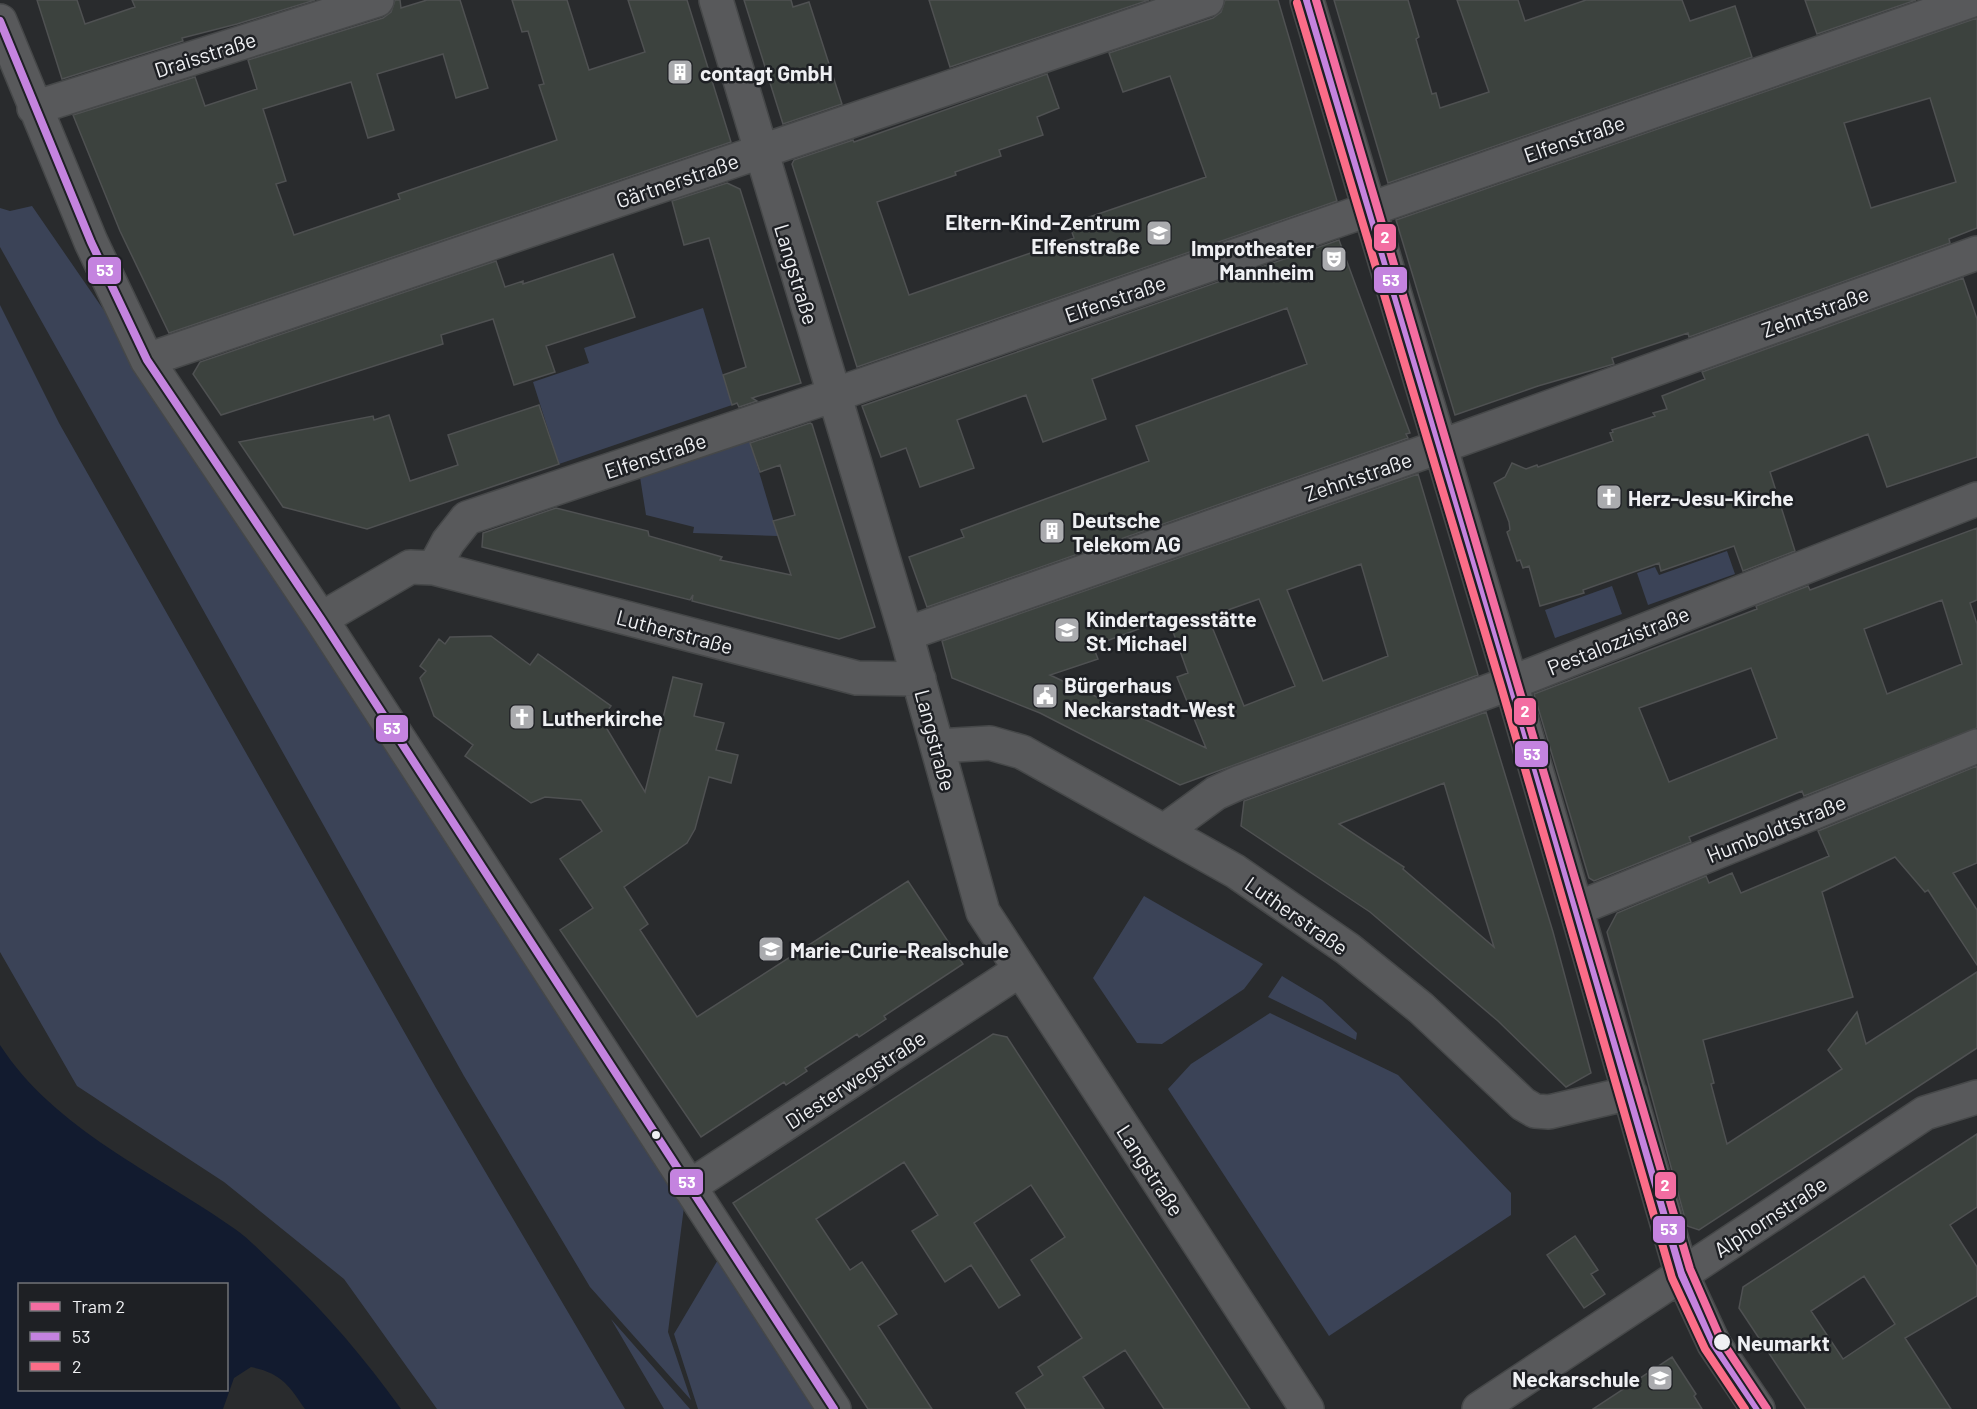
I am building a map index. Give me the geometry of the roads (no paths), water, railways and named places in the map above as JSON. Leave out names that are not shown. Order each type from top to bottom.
[{"type":"street","name":"Draisstraße","points":[[34,108],[377,0]]},
{"type":"street","name":"Langstraße","points":[[716,0],[906,634],[983,912],[1307,1409]]},
{"type":"street","name":"Gärtnerstraße","points":[[147,360],[1207,0]]},
{"type":"street","points":[[1307,0],[1511,683],[1682,1275],[1714,1344],[1758,1409]]},
{"type":"street","name":"Elfenstraße","points":[[434,568],[448,542],[467,518],[834,395],[1972,0]]},
{"type":"street","points":[[2,29],[90,242],[147,360],[321,619],[834,1409]]},
{"type":"street","name":"Zehntstraße","points":[[906,634],[1439,447],[1977,253]]},
{"type":"street","name":"Pestalozzistraße","points":[[1164,831],[1216,793],[1238,783],[1511,683],[1977,499]]},
{"type":"street","points":[[321,619],[410,567],[434,568]]},
{"type":"street","name":"Lutherstraße","points":[[434,568],[857,678],[919,679]]},
{"type":"street","name":"Lutherstraße","points":[[937,746],[990,743],[1022,752],[1235,871],[1348,949],[1421,1008],[1516,1098],[1535,1112],[1549,1112],[1630,1093]]},
{"type":"street","name":"Humboldtstraße","points":[[1576,909],[1977,746]]},
{"type":"street","name":"Diesterwegstraße","points":[[689,1187],[1020,970]]},
{"type":"street","name":"Alphornstraße","points":[[1479,1409],[1925,1113],[1977,1097]]},
{"type":"tram line","name":"2","points":[[1316,0],[1690,1269],[1721,1340],[1767,1409]]},
{"type":"place","name":"contagt GmbH","points":[[680,72]]},
{"type":"place","name":"Eltern-Kind-Zentrum Elfenstraße","points":[[1159,233]]},
{"type":"place","name":"Improtheater Mannheim","points":[[1334,259]]},
{"type":"place","name":"Herz-Jesu-Kirche","points":[[1609,497]]},
{"type":"place","name":"Deutsche Telekom AG","points":[[1052,531]]},
{"type":"place","name":"Kindertagesstätte St. Michael","points":[[1067,630]]},
{"type":"place","name":"Bürgerhaus Neckarstadt-West","points":[[1045,696]]},
{"type":"place","name":"Lutherkirche","points":[[522,717]]},
{"type":"place","name":"Marie-Curie-Realschule","points":[[771,949]]},
{"type":"place","name":"Neumarkt","points":[[1722,1342]]},
{"type":"place","name":"Neckarschule","points":[[1660,1378]]}]
